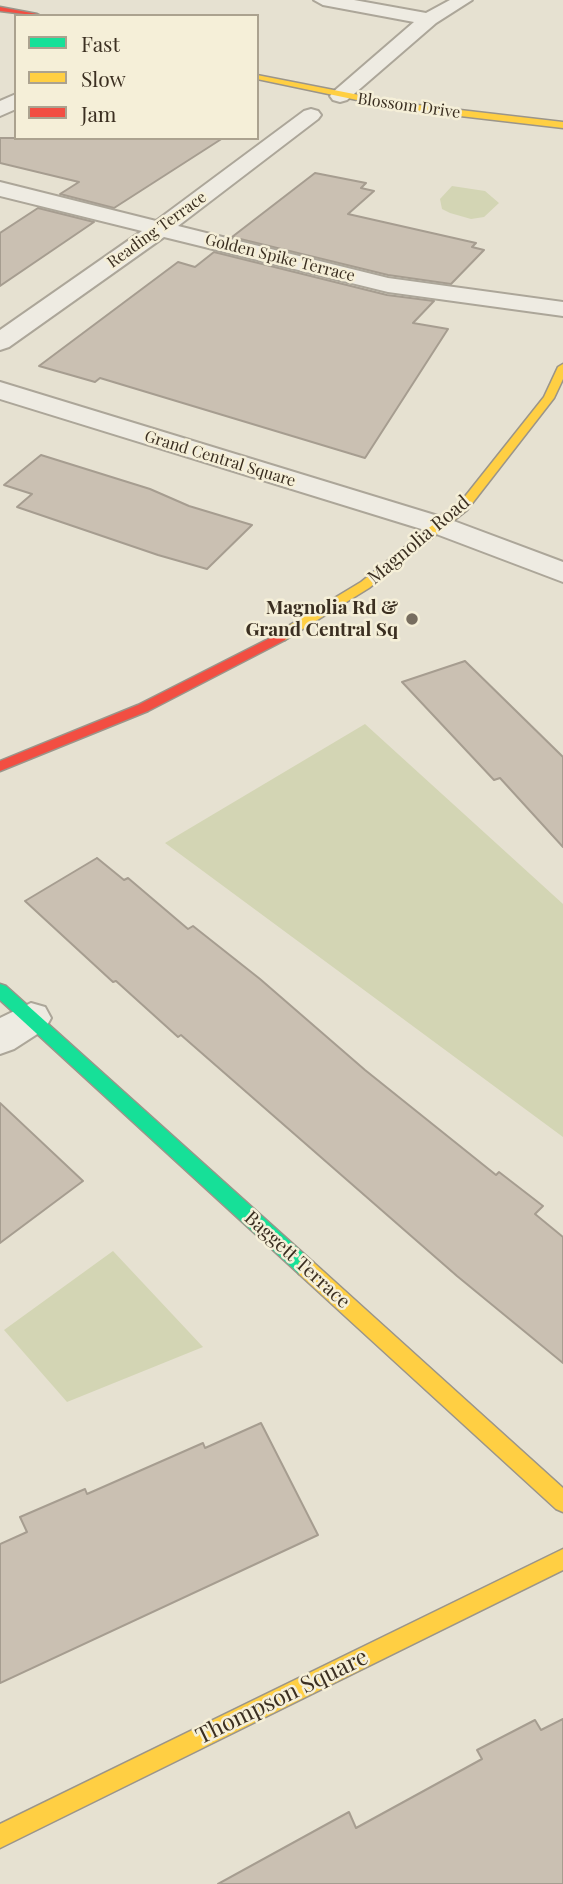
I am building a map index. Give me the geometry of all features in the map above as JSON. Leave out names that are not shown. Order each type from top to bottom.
[{"type":"street","points":[[323,0],[429,19]]},
{"type":"street","points":[[340,96],[429,19],[463,0]]},
{"type":"street","points":[[0,9],[26,14]]},
{"type":"street","name":"Blossom Drive","points":[[259,77],[340,96],[563,125]]},
{"type":"street","name":"Reading Terrace","points":[[0,342],[161,228],[311,115]]},
{"type":"street","name":"Golden Spike Terrace","points":[[0,189],[397,287],[563,309]]},
{"type":"street","name":"Magnolia Road","points":[[0,766],[143,708],[221,670],[346,598],[463,507],[496,469],[549,398],[563,367]]},
{"type":"street","name":"Grand Central Square","points":[[0,390],[441,526],[563,573]]},
{"type":"street","name":"Baggett Terrace","points":[[0,990],[15,1028],[563,1502]]},
{"type":"street","name":"Thompson Square","points":[[0,1836],[563,1559]]},
{"type":"green space","points":[[452,186],[485,191],[499,203],[484,217],[471,219],[450,213],[442,209],[440,199]]},
{"type":"green space","points":[[365,724],[563,904],[563,1137],[165,843]]},
{"type":"green space","points":[[113,1251],[203,1347],[67,1402],[4,1330]]},
{"type":"building","points":[[0,138],[220,140],[114,208],[60,194],[79,182],[0,163]]},
{"type":"building","points":[[315,173],[366,183],[361,188],[374,191],[348,214],[476,243],[472,247],[484,250],[451,284],[388,275],[232,237]]},
{"type":"building","points":[[38,208],[94,222],[0,286],[0,233]]},
{"type":"building","points":[[214,252],[387,295],[434,301],[413,323],[448,329],[365,458],[100,378],[95,382],[39,366],[178,262],[195,267]]},
{"type":"building","points":[[41,455],[252,525],[207,569],[158,555],[17,507],[32,494],[4,485]]},
{"type":"building","points":[[465,661],[563,757],[563,847],[500,778],[494,780],[402,682]]},
{"type":"building","points":[[97,858],[124,880],[128,878],[188,929],[193,926],[496,1175],[499,1172],[543,1206],[535,1214],[563,1237],[563,1363],[457,1276],[181,1035],[178,1037],[116,981],[113,982],[25,901]]},
{"type":"building","points":[[0,1103],[83,1181],[0,1243]]},
{"type":"building","points":[[261,1423],[318,1535],[0,1683],[0,1544],[27,1532],[20,1517],[85,1489],[87,1494],[203,1443],[205,1448]]},
{"type":"building","points":[[563,1719],[563,1884],[218,1884],[349,1812],[356,1828],[482,1759],[477,1750],[535,1720],[541,1730]]},
{"type":"traffic: fast","points":[[0,990],[306,1268]]},
{"type":"traffic: slow","points":[[259,77],[400,106],[563,125]]},
{"type":"traffic: slow","points":[[280,637],[365,585],[463,507],[549,398],[563,367]]},
{"type":"traffic: slow","points":[[306,1268],[563,1502]]},
{"type":"traffic: slow","points":[[0,1836],[563,1559]]},
{"type":"traffic: jam","points":[[0,9],[26,14]]},
{"type":"traffic: jam","points":[[0,766],[143,708],[280,637]]},
{"type":"place","name":"Magnolia Rd & Grand Central Sq","points":[[412,619]]}]
